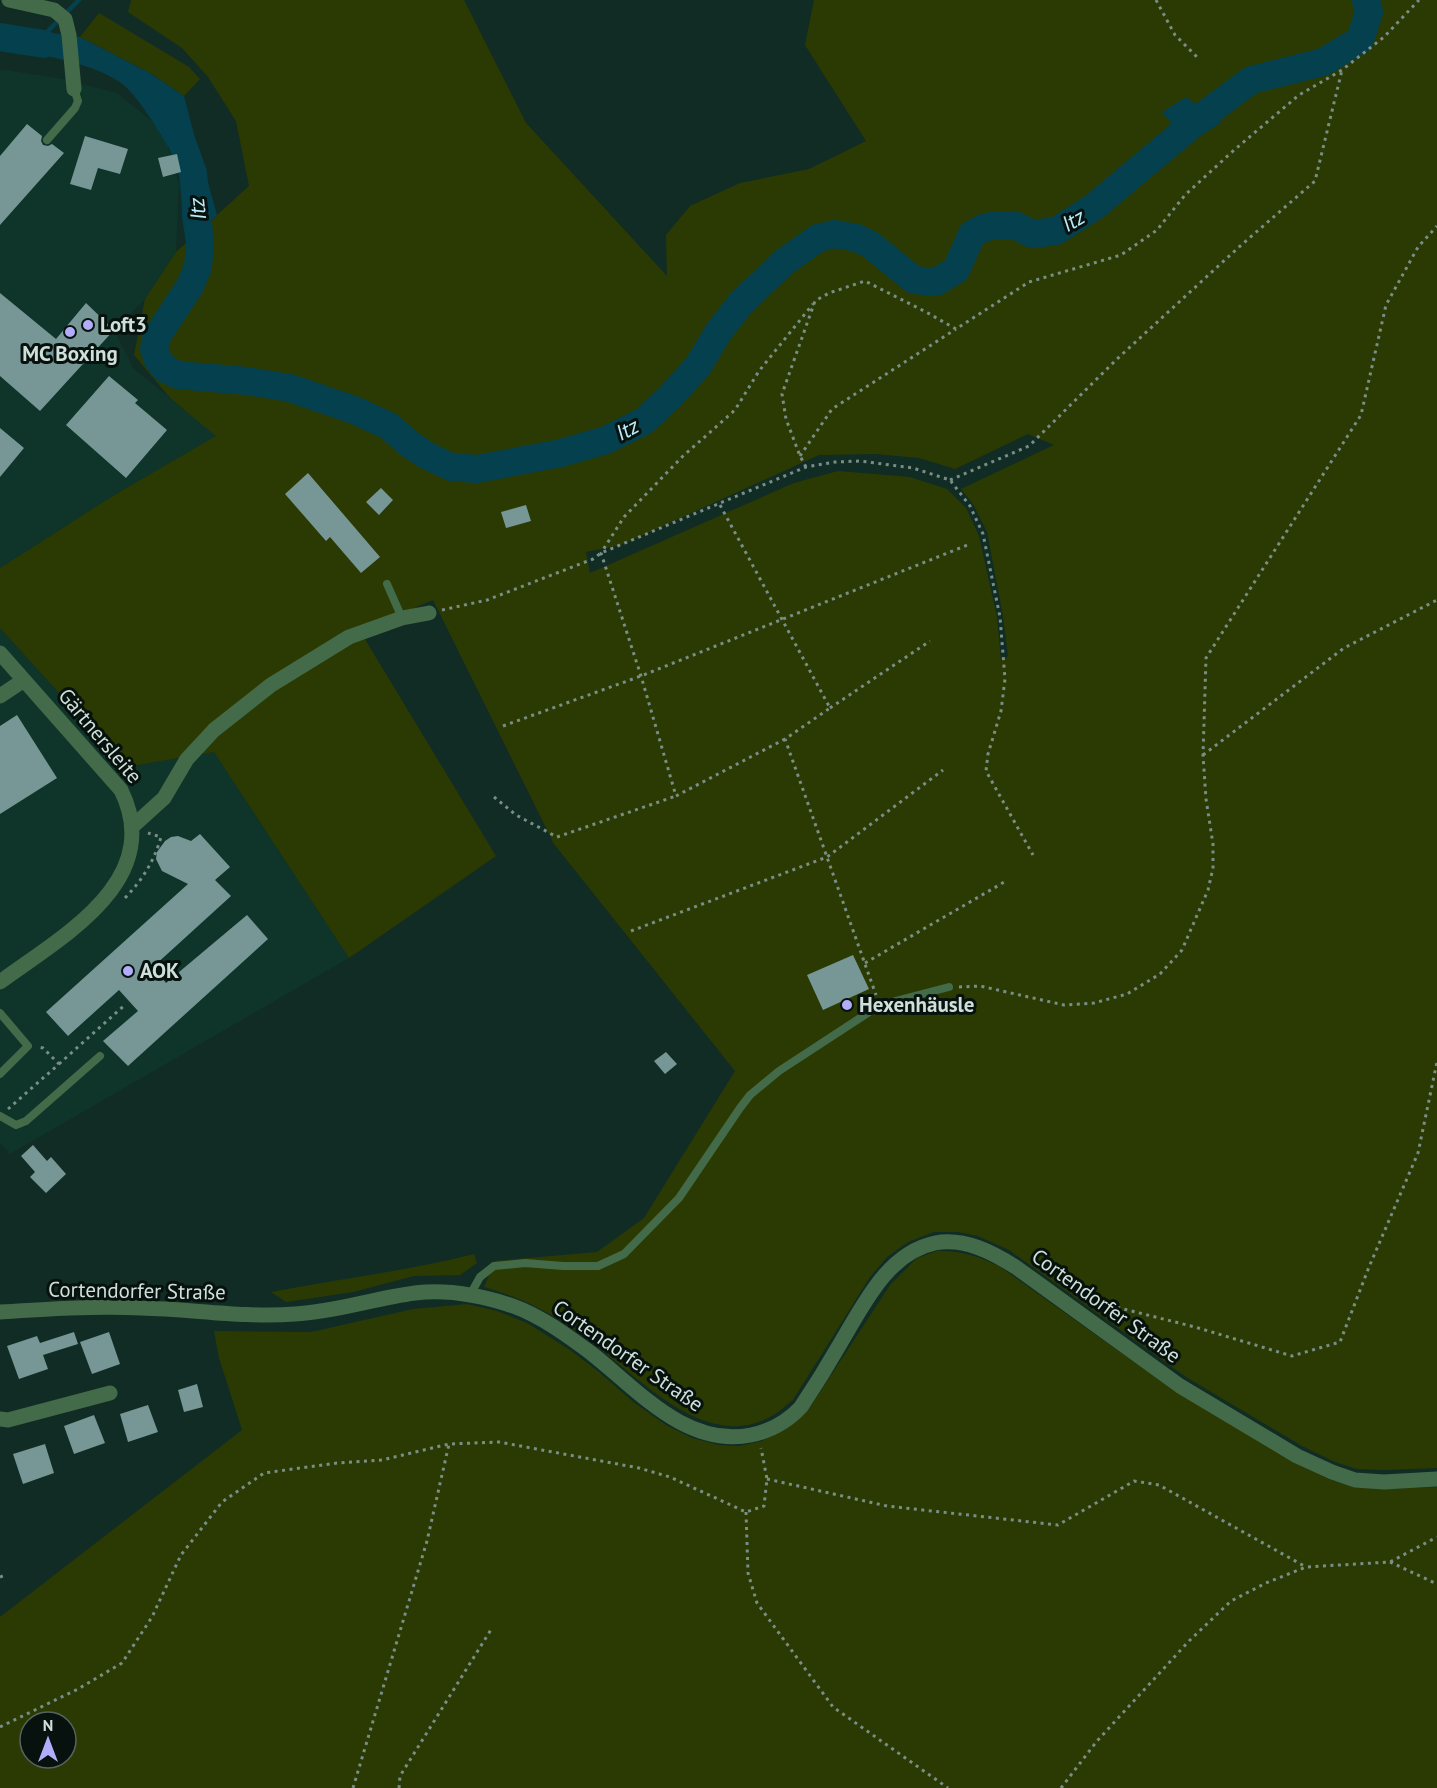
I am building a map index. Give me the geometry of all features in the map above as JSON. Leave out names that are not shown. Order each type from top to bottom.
[{"type":"street","points":[[9,0],[64,22],[74,89]]},
{"type":"street","points":[[132,827],[164,798],[187,759],[222,723],[271,685],[349,637],[402,618],[429,613]]},
{"type":"street","name":"Gärtnersleite","points":[[0,653],[121,790],[127,802],[133,838],[125,868],[110,894],[85,920],[0,982]]},
{"type":"street","points":[[0,696],[24,681]]},
{"type":"street","name":"Cortendorfer Straße","points":[[0,1312],[141,1308],[226,1314],[294,1314],[416,1293],[470,1295],[516,1307],[555,1329],[591,1353],[654,1405],[683,1424],[708,1434],[738,1437],[759,1433],[782,1423],[801,1407],[865,1302],[885,1274],[904,1257],[923,1246],[947,1242],[975,1246],[1003,1259],[1180,1386],[1297,1456],[1355,1480],[1384,1482],[1437,1479]]},
{"type":"street","points":[[0,1419],[9,1420],[110,1393]]},
{"type":"lane","points":[[47,140],[75,108],[78,101],[74,89]]},
{"type":"lane","points":[[387,584],[402,618]]},
{"type":"lane","points":[[470,1295],[480,1277],[494,1266],[525,1263],[598,1266],[624,1254],[679,1198],[750,1095],[793,1061],[880,1005],[949,987]]},
{"type":"lane","points":[[0,1013],[28,1046],[0,1074]]},
{"type":"lane","points":[[0,1116],[16,1125],[26,1121],[100,1056]]},
{"type":"path","points":[[1156,0],[1175,35],[1198,58]]},
{"type":"path","points":[[800,456],[832,409],[1029,282],[1121,255],[1156,230],[1185,195],[1299,95],[1342,70],[1384,37],[1419,0]]},
{"type":"path","points":[[950,480],[1029,446],[1135,343],[1315,181],[1342,70]]},
{"type":"path","points":[[949,987],[980,986],[1064,1005],[1094,1003],[1127,994],[1160,974],[1182,950],[1208,890],[1213,868],[1213,844],[1206,799],[1203,755],[1206,658],[1361,415],[1386,305],[1419,247],[1437,226]]},
{"type":"path","points":[[601,553],[624,518],[682,457],[735,411],[759,371],[815,301],[830,292],[865,281],[956,329]]},
{"type":"path","points":[[806,468],[786,418],[782,394],[815,301]]},
{"type":"path","points":[[429,613],[487,600],[593,559],[601,553],[806,468],[835,462],[886,463],[913,468],[950,480],[970,506],[983,534],[1000,617],[1005,679],[1001,711],[988,754],[987,771],[1033,855]]},
{"type":"path","points":[[720,504],[830,708]]},
{"type":"path","points":[[503,726],[641,676],[970,544]]},
{"type":"path","points":[[601,553],[641,676],[676,796]]},
{"type":"path","points":[[1203,755],[1344,648],[1437,600]]},
{"type":"path","points":[[494,797],[516,815],[557,837],[676,796],[785,739],[930,641]]},
{"type":"path","points":[[785,739],[880,1005]]},
{"type":"path","points":[[631,931],[827,857],[944,770]]},
{"type":"path","points":[[865,963],[1006,881]]},
{"type":"path","points":[[0,1116],[126,1004]]},
{"type":"path","points":[[28,1046],[43,1048],[59,1064]]},
{"type":"path","points":[[1060,1299],[1094,1300],[1292,1356],[1340,1342],[1369,1267],[1418,1153],[1437,1062]]},
{"type":"path","points":[[0,1727],[78,1689],[122,1663],[152,1617],[181,1555],[222,1502],[264,1473],[337,1463],[382,1460],[449,1444],[499,1442],[639,1468],[670,1478],[746,1512],[764,1506],[767,1479],[759,1433]]},
{"type":"path","points":[[353,1788],[427,1541],[449,1444]]},
{"type":"path","points":[[767,1479],[887,1506],[1058,1525],[1134,1481],[1159,1485],[1306,1567]]},
{"type":"path","points":[[746,1512],[748,1573],[757,1604],[833,1707],[948,1788]]},
{"type":"path","points":[[1061,1788],[1097,1741],[1189,1641],[1231,1601],[1266,1583],[1306,1567],[1390,1562],[1437,1537]]},
{"type":"path","points":[[1390,1562],[1437,1584]]},
{"type":"path","points":[[0,1577],[5,1575]]},
{"type":"path","points":[[399,1788],[400,1776],[492,1628]]},
{"type":"shaded area","points":[[0,69],[62,79],[117,93],[154,123],[168,147],[179,184],[176,252],[145,299],[114,330],[134,369],[217,436],[116,494],[0,568]]},
{"type":"shaded area","points":[[0,628],[126,767],[214,752],[349,958],[10,1154],[0,1143]]},
{"type":"green space","points":[[131,0],[464,0],[526,123],[667,276],[666,235],[690,206],[740,183],[809,169],[866,141],[805,45],[814,0],[1437,0],[1437,1468],[1357,1469],[1335,1462],[1302,1446],[1186,1377],[1009,1250],[978,1236],[958,1232],[934,1232],[908,1242],[887,1257],[870,1277],[793,1400],[775,1414],[749,1425],[723,1425],[697,1418],[648,1387],[582,1335],[559,1320],[535,1306],[484,1287],[495,1261],[597,1252],[644,1218],[735,1071],[554,844],[433,600],[360,631],[496,856],[349,958],[214,752],[126,767],[0,628],[0,568],[116,494],[216,436],[170,398],[134,355],[145,299],[176,252],[249,186],[236,121],[208,77],[182,48],[128,12]],"holes":[[[1028,434],[1054,445],[961,489],[973,504],[987,532],[1008,656],[1001,661],[997,617],[979,536],[966,508],[947,489],[910,477],[838,471],[794,483],[590,573],[586,552],[621,545],[819,455],[876,454],[919,458],[955,469]]]},
{"type":"green space","points":[[99,13],[189,67],[200,79],[184,96],[150,73],[80,37]]},
{"type":"green space","points":[[937,1251],[977,1257],[999,1266],[1176,1392],[1293,1462],[1329,1479],[1353,1487],[1384,1489],[1437,1487],[1437,1788],[0,1788],[0,1617],[242,1430],[219,1358],[214,1331],[311,1332],[413,1309],[467,1304],[497,1311],[527,1323],[570,1350],[632,1401],[666,1425],[692,1438],[719,1445],[739,1446],[762,1441],[785,1430],[807,1412],[890,1285],[917,1258]]},
{"type":"green space","points":[[474,1254],[477,1263],[460,1275],[414,1276],[353,1292],[286,1302],[271,1292],[398,1270]]},
{"type":"water","points":[[14,27],[80,37],[150,73],[184,96],[194,134],[168,147],[140,103],[127,88],[108,75],[79,64],[0,47]]},
{"type":"water","points":[[1186,97],[1222,122],[1188,144],[1162,112]]},
{"type":"water","points":[[205,172],[217,215],[186,243],[182,217],[181,179]]},
{"type":"building","points":[[27,124],[42,136],[43,145],[52,144],[64,153],[0,225],[0,156]]},
{"type":"building","points":[[85,136],[128,149],[120,174],[98,168],[91,190],[70,184]]},
{"type":"building","points":[[177,154],[181,172],[163,177],[158,158]]},
{"type":"building","points":[[0,293],[56,339],[86,303],[114,330],[40,411],[0,376]]},
{"type":"building","points":[[109,376],[138,400],[135,403],[167,430],[126,478],[66,425]]},
{"type":"building","points":[[0,428],[24,448],[0,477]]},
{"type":"building","points":[[308,473],[380,557],[361,573],[330,537],[326,541],[285,494]]},
{"type":"building","points":[[381,488],[393,500],[379,515],[366,502]]},
{"type":"building","points":[[526,505],[531,521],[506,528],[501,512]]},
{"type":"building","points":[[17,715],[57,778],[0,814],[0,726]]},
{"type":"building","name":"AOK","points":[[200,834],[230,867],[215,880],[231,896],[153,967],[166,983],[247,915],[268,939],[128,1066],[103,1041],[138,1011],[119,990],[68,1036],[46,1012],[188,884],[162,871],[156,859],[157,852],[171,837],[178,836],[191,841]]},
{"type":"building","points":[[853,955],[869,989],[823,1010],[807,975]]},
{"type":"building","points":[[666,1052],[677,1064],[665,1074],[654,1061]]},
{"type":"building","points":[[33,1145],[47,1161],[51,1157],[66,1174],[46,1193],[30,1177],[35,1172],[21,1156]]},
{"type":"building","points":[[74,1332],[78,1344],[43,1355],[48,1369],[19,1379],[7,1346],[37,1336],[40,1343]]},
{"type":"building","points":[[109,1332],[120,1364],[92,1374],[80,1342]]},
{"type":"building","points":[[197,1384],[203,1407],[184,1412],[178,1390]]},
{"type":"building","points":[[148,1405],[158,1432],[128,1442],[120,1414]]},
{"type":"building","points":[[94,1415],[105,1443],[74,1454],[64,1426]]},
{"type":"building","points":[[45,1444],[54,1473],[23,1484],[13,1454]]},
{"type":"waterway","points":[[43,36],[79,0]]},
{"type":"waterway","name":"Itz","points":[[168,104],[193,173],[200,243],[198,267],[190,286],[157,336],[154,349],[165,369],[178,375],[247,381],[290,388],[354,410],[389,426],[426,455],[451,467],[477,469],[561,453],[606,440],[644,421],[698,366],[719,331],[741,303],[784,262],[818,238],[835,234],[857,238],[871,245],[914,280],[936,282],[956,270],[972,234],[983,228],[1014,225],[1033,234],[1056,231],[1095,206],[1200,118],[1251,80],[1323,62],[1360,40],[1369,12],[1366,0]]},
{"type":"waterway","name":"Itz","points":[[0,37],[44,44]]},
{"type":"place","name":"Loft3","points":[[88,325]]},
{"type":"place","name":"MC Boxing","points":[[70,332]]},
{"type":"place","name":"AOK","points":[[128,971]]},
{"type":"place","name":"Hexenhäusle","points":[[847,1005]]}]
